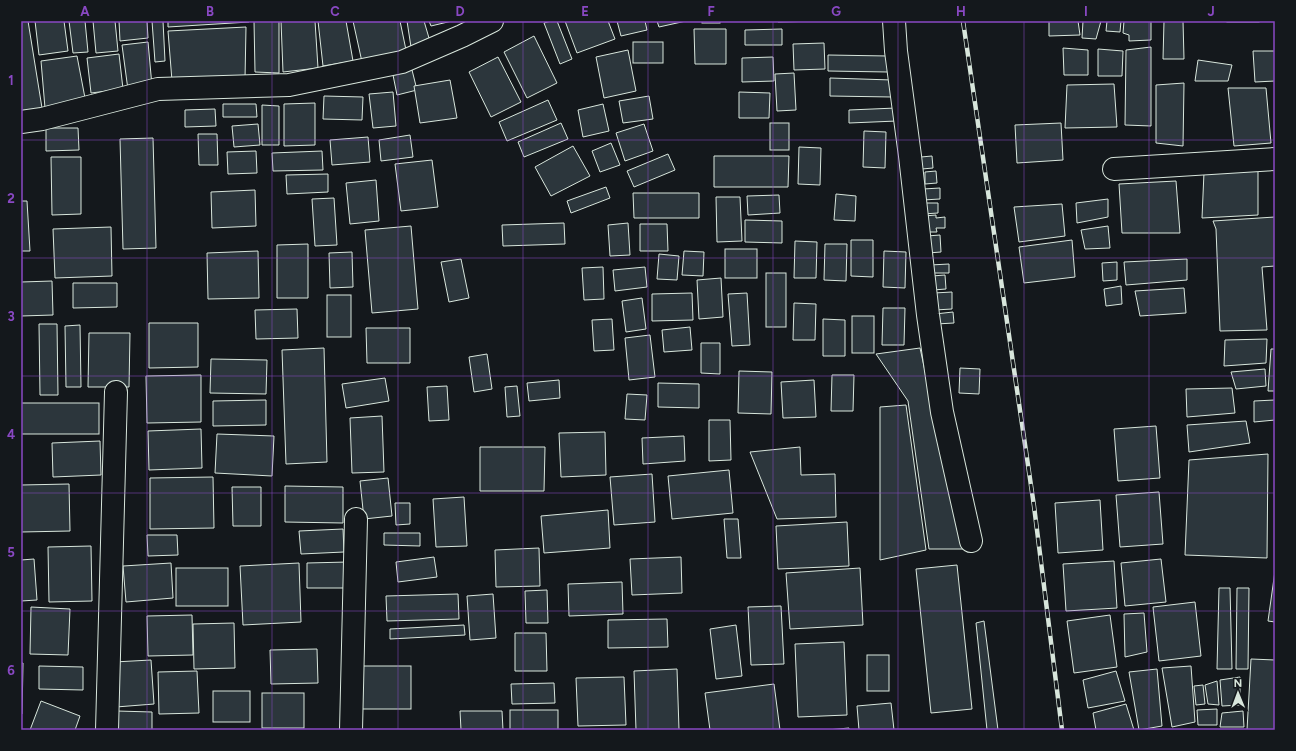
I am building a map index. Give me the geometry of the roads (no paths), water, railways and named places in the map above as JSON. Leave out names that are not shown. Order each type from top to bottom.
[{"type":"street","points":[[21,122],[42,119],[158,89],[289,85],[402,62],[462,36],[492,21]]},
{"type":"street","points":[[894,21],[896,51],[910,156],[928,315],[942,412],[971,541]]},
{"type":"street","points":[[1114,169],[1275,159]]},
{"type":"street","points":[[107,730],[116,392]]},
{"type":"street","points":[[351,730],[356,519]]},
{"type":"railway","points":[[963,21],[1034,506],[1062,730]]}]
